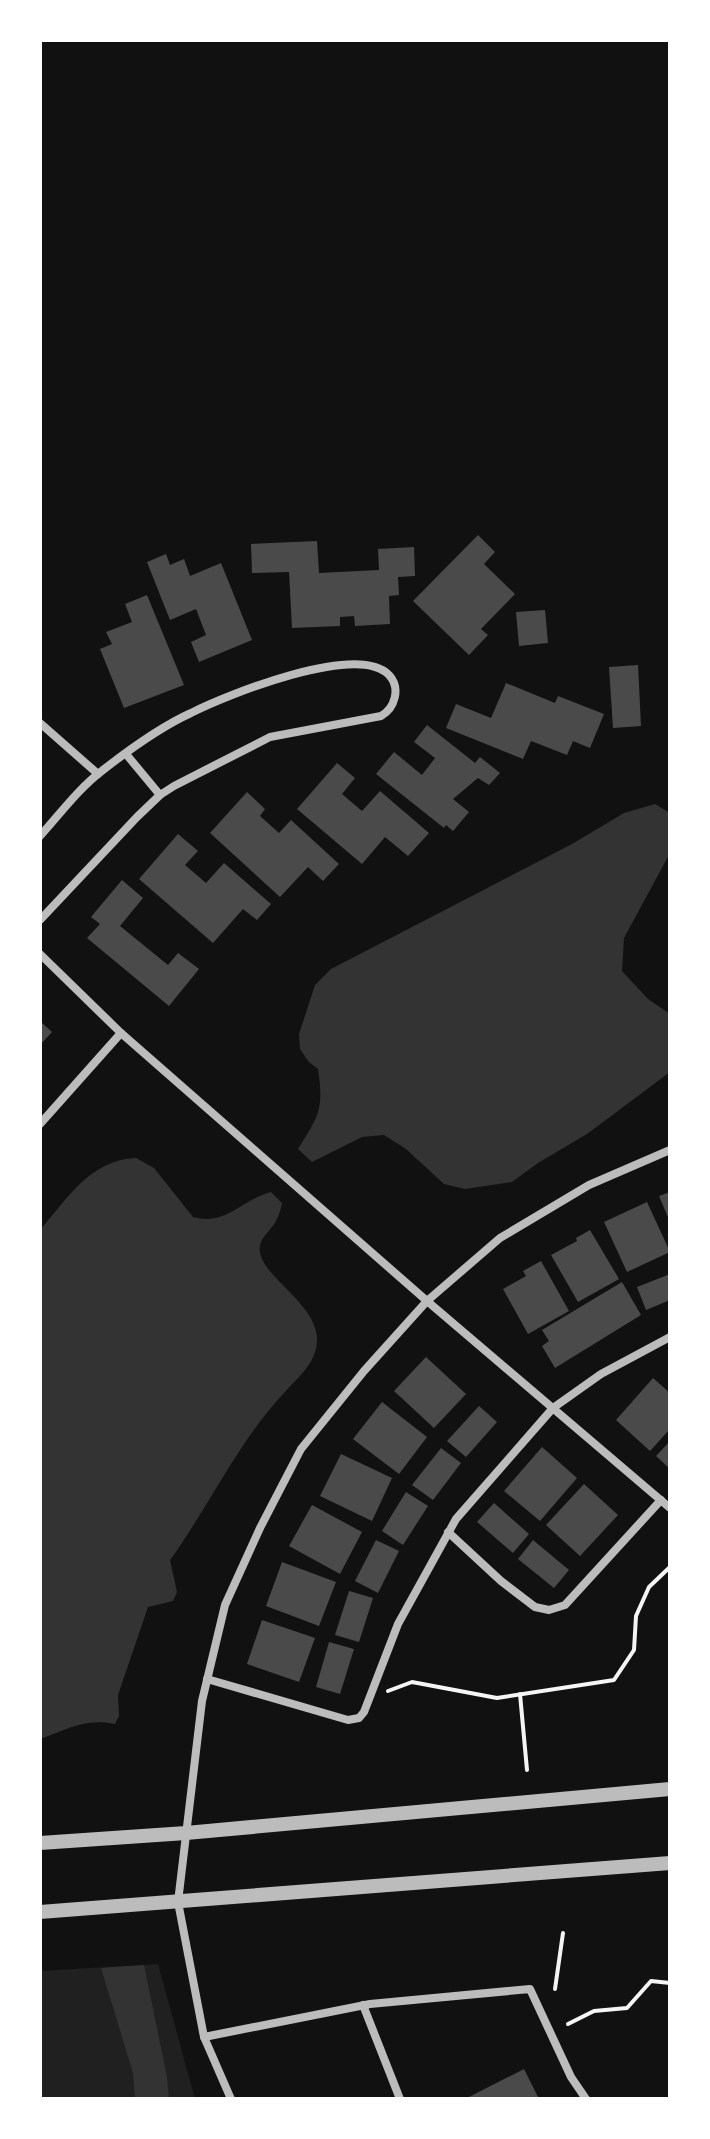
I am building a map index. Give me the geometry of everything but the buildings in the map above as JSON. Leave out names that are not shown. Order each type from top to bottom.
[{"type":"street","points":[[40,836],[98,774],[190,713],[288,676],[345,663],[377,666],[394,683],[396,693],[393,704],[381,716],[270,737],[160,795],[40,920]]},
{"type":"street","points":[[40,723],[98,774]]},
{"type":"street","points":[[126,754],[160,795]]},
{"type":"street","points":[[40,954],[121,1033],[427,1301],[670,1508]]},
{"type":"street","points":[[40,1124],[121,1033]]},
{"type":"street","points":[[231,2099],[204,2037],[178,1902],[202,1701],[225,1605],[260,1528],[301,1449],[364,1371],[427,1301],[500,1238],[589,1185],[670,1150]]},
{"type":"street","points":[[207,1679],[348,1720],[359,1718],[398,1624],[456,1519],[553,1408],[601,1374],[670,1337]]},
{"type":"street","points":[[448,1532],[501,1581],[535,1607],[549,1610],[565,1605],[661,1500]]},
{"type":"street","points":[[40,1843],[186,1833],[670,1789]]},
{"type":"street","points":[[40,1912],[670,1863]]},
{"type":"street","points":[[204,2037],[363,2005],[530,1989],[571,2077],[586,2099]]},
{"type":"street","points":[[363,2005],[400,2099]]},
{"type":"path","points":[[371,1695],[412,1682],[497,1698],[614,1680],[634,1650],[636,1616],[649,1587],[670,1567]]},
{"type":"path","points":[[520,1694],[527,1770]]},
{"type":"path","points":[[555,1989],[563,1933]]},
{"type":"path","points":[[568,2024],[594,2011],[627,2008],[651,1981],[670,1983]]},
{"type":"shaded area","points":[[655,804],[670,813],[670,853],[624,938],[622,971],[648,999],[670,1014],[670,1072],[587,1134],[512,1182],[465,1189],[444,1184],[406,1149],[384,1135],[362,1137],[312,1162],[298,1149],[315,1120],[320,1103],[318,1069],[300,1049],[299,1034],[315,985],[331,969],[572,844],[624,813]]},
{"type":"shaded area","points":[[136,1158],[154,1168],[193,1217],[215,1218],[271,1192],[282,1203],[276,1221],[261,1243],[261,1256],[275,1277],[306,1311],[317,1337],[316,1346],[306,1368],[252,1432],[170,1560],[177,1592],[173,1601],[148,1607],[118,1695],[119,1716],[115,1724],[85,1723],[40,1739],[40,1230],[93,1173],[120,1160]]},
{"type":"shaded area","points":[[158,1964],[195,2099],[40,2099],[40,1971]]},
{"type":"shaded area","points":[[144,1965],[169,2099],[135,2099],[133,2073],[101,1968]]}]
